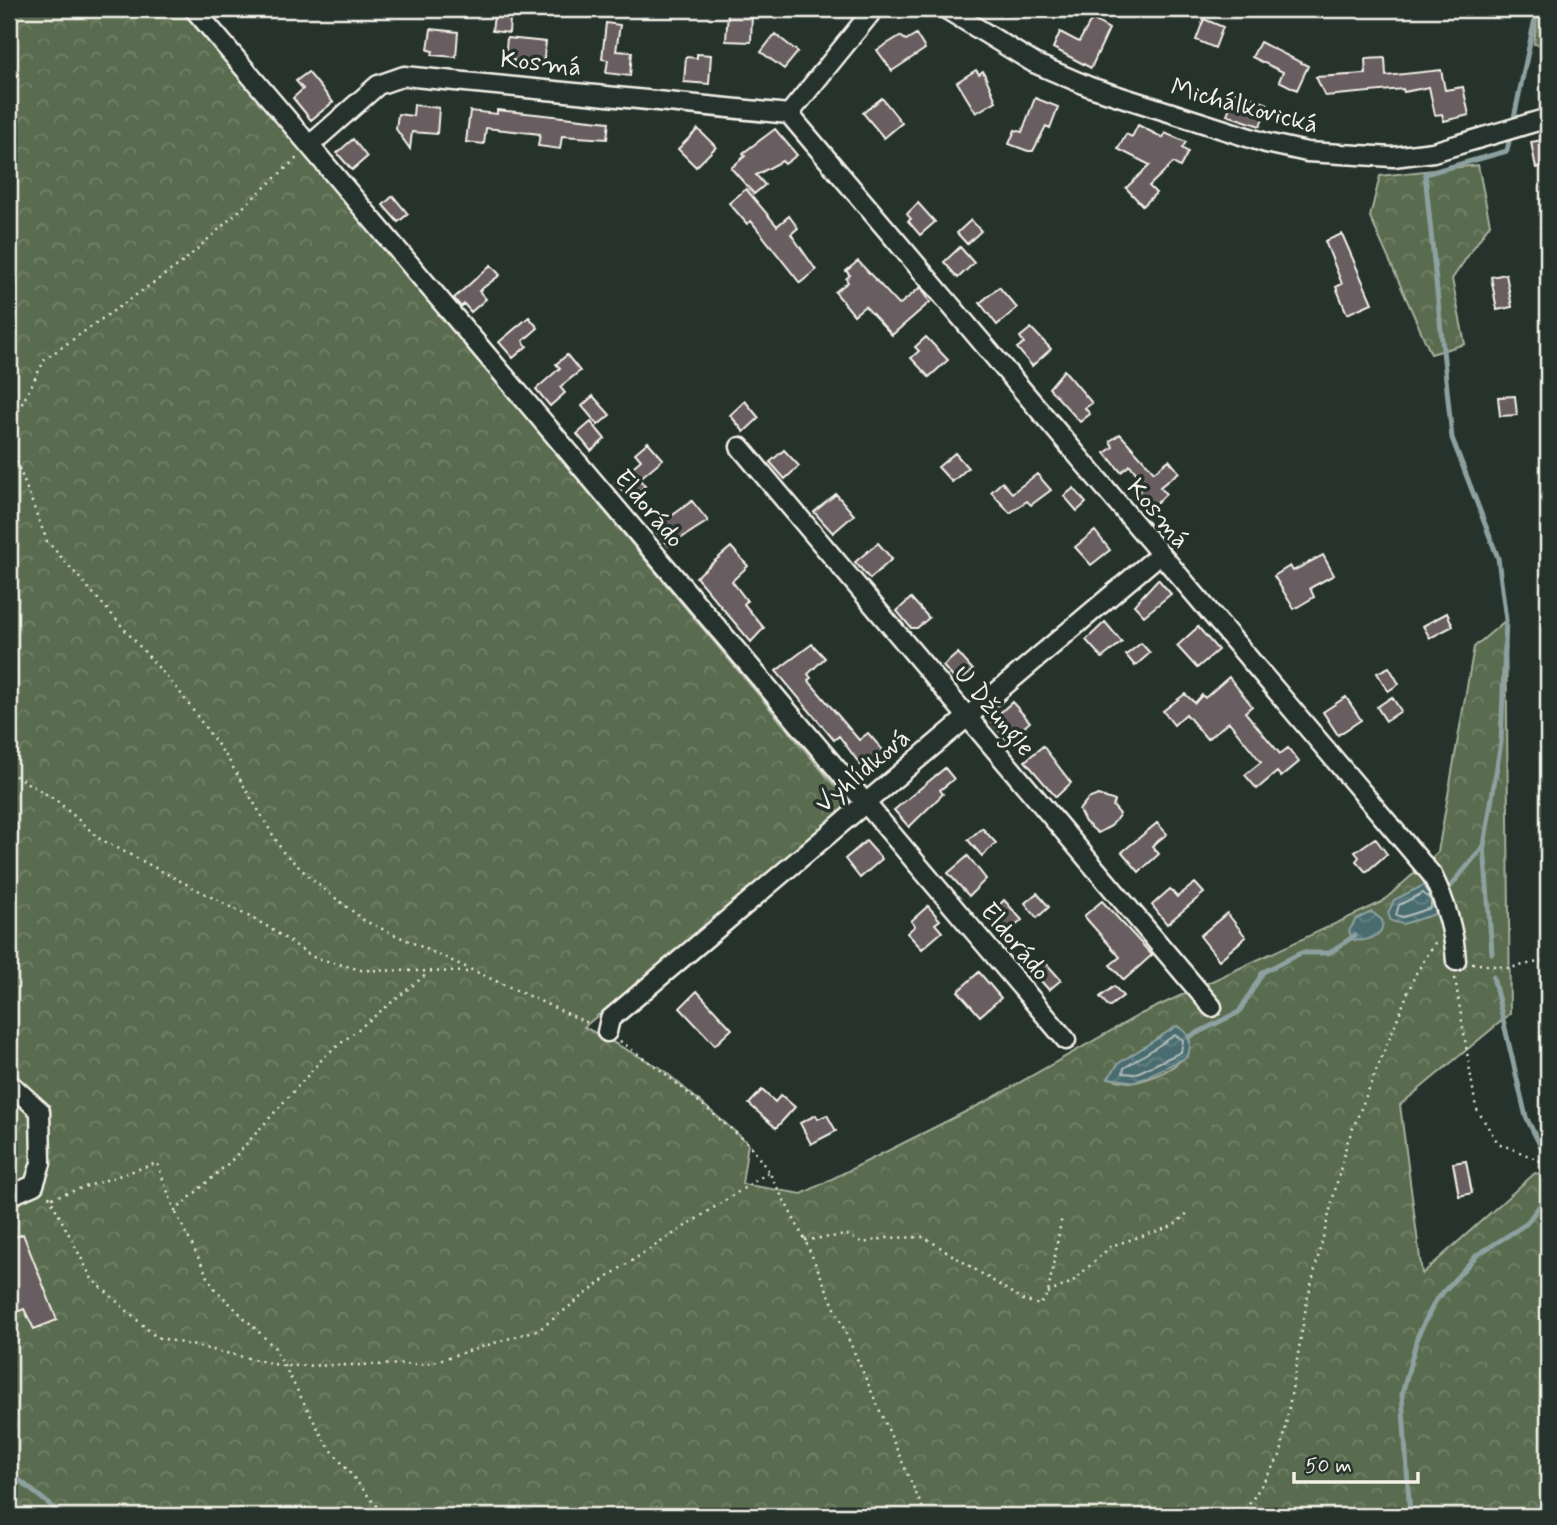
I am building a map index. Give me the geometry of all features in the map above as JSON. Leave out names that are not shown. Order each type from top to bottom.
[{"type":"street","name":"Eldorádo","points":[[194,9],[1066,1040]]},
{"type":"street","points":[[789,114],[874,9]]},
{"type":"street","name":"Michálkovická","points":[[946,9],[1034,63],[1090,87],[1266,143],[1307,152],[1393,157],[1433,152],[1548,118]]},
{"type":"street","name":"Kosmá","points":[[310,145],[378,85],[404,76],[789,114],[1432,875],[1446,902],[1456,961]]},
{"type":"street","name":"U Džungle","points":[[740,447],[1212,1007]]},
{"type":"street","name":"Vyhlídková","points":[[607,1031],[610,1019],[1159,555]]},
{"type":"street","points":[[9,1083],[40,1111],[41,1163],[34,1185],[9,1196]]},
{"type":"path","points":[[9,429],[45,359],[183,261],[310,145]]},
{"type":"path","points":[[9,442],[47,541],[179,691],[228,759],[283,852],[316,883],[365,921],[607,1031],[663,1071],[739,1136],[769,1172],[805,1240],[926,1516]]},
{"type":"path","points":[[9,454],[12,450]]},
{"type":"path","points":[[9,772],[56,800],[100,839],[265,925],[313,957],[361,970],[475,972]]},
{"type":"path","points":[[1242,1516],[1281,1454],[1307,1301],[1347,1143],[1415,975],[1450,919]]},
{"type":"path","points":[[1548,960],[1510,968],[1456,961],[1455,976],[1476,1108],[1498,1143],[1548,1164]]},
{"type":"path","points":[[175,1211],[232,1160],[325,1056],[428,973]]},
{"type":"path","points":[[52,1198],[157,1163],[175,1211],[213,1287],[274,1347],[325,1443],[378,1508],[388,1516]]},
{"type":"path","points":[[34,1185],[52,1198],[92,1279],[156,1337],[283,1366],[426,1364],[540,1329],[616,1271],[769,1172]]},
{"type":"path","points":[[1048,1293],[1072,1282],[1111,1247],[1173,1226],[1190,1211]]},
{"type":"path","points":[[805,1240],[847,1235],[863,1243],[886,1238],[924,1237],[1023,1300],[1040,1305],[1048,1293],[1062,1216]]},
{"type":"green space","points":[[9,9],[183,9],[850,804],[584,1027],[661,1068],[748,1143],[742,1184],[802,1194],[987,1101],[1141,1014],[1382,902],[1438,852],[1474,647],[1506,620],[1510,1014],[1400,1105],[1422,1274],[1535,1173],[1548,1176],[1548,1516],[9,1516]],"holes":[[[1189,1037],[1189,1046],[1180,1060],[1164,1072],[1136,1082],[1109,1078],[1125,1061],[1144,1050]]]},
{"type":"green space","points":[[1538,9],[1548,9],[1548,45],[1534,44]]},
{"type":"green space","points":[[1478,165],[1490,224],[1452,279],[1465,344],[1431,354],[1370,217],[1380,176]]},
{"type":"water","points":[[1426,884],[1437,897],[1439,913],[1403,924],[1391,921],[1388,913],[1394,900]]},
{"type":"water","points":[[1372,912],[1382,920],[1381,930],[1368,939],[1352,939],[1349,931],[1356,919]]},
{"type":"water","points":[[1177,1026],[1189,1039],[1187,1057],[1136,1082],[1108,1078],[1119,1063]]},
{"type":"building","points":[[728,11],[752,12],[751,42],[726,41]]},
{"type":"building","points":[[494,16],[510,18],[509,33],[492,31]]},
{"type":"building","points":[[1092,19],[1109,29],[1091,68],[1053,48],[1060,32],[1079,42]]},
{"type":"building","points":[[1204,19],[1223,27],[1215,48],[1196,40]]},
{"type":"building","points":[[606,23],[620,25],[616,51],[632,52],[630,76],[606,73],[608,60],[602,59]]},
{"type":"building","points":[[431,29],[458,32],[456,57],[432,55],[433,51],[428,50]]},
{"type":"building","points":[[775,34],[798,52],[784,69],[761,52]]},
{"type":"building","points":[[916,34],[925,49],[892,71],[877,50],[900,36],[906,40]]},
{"type":"building","points":[[507,38],[546,42],[543,65],[513,63],[514,60],[505,59]]},
{"type":"building","points":[[1260,42],[1308,66],[1297,90],[1279,81],[1283,72],[1252,57]]},
{"type":"building","points":[[697,54],[711,55],[709,84],[684,82],[686,57],[697,58]]},
{"type":"building","points":[[1385,58],[1386,76],[1441,70],[1445,90],[1463,87],[1469,115],[1444,121],[1442,114],[1435,115],[1429,87],[1404,92],[1403,89],[1325,96],[1316,77],[1366,74],[1365,59]]},
{"type":"building","points":[[976,70],[979,74],[983,71],[996,101],[976,113],[957,82]]},
{"type":"building","points":[[308,72],[333,102],[311,120],[293,98],[303,89],[296,81]]},
{"type":"building","points":[[1235,91],[1268,104],[1260,126],[1227,115]]},
{"type":"building","points":[[882,98],[902,123],[884,138],[863,113]]},
{"type":"building","points":[[1035,98],[1058,107],[1050,128],[1046,126],[1033,151],[1028,151],[1009,144],[1015,130],[1022,132]]},
{"type":"building","points":[[414,105],[439,108],[437,134],[412,132],[410,149],[396,129],[398,114],[413,116]]},
{"type":"building","points":[[497,110],[609,122],[607,139],[562,136],[560,149],[538,146],[540,134],[486,128],[484,144],[466,142],[470,111],[497,114]]},
{"type":"building","points":[[1138,125],[1163,138],[1165,133],[1186,142],[1182,148],[1188,152],[1180,167],[1173,163],[1149,186],[1156,193],[1143,206],[1126,188],[1150,165],[1118,149],[1126,134],[1132,137]]},
{"type":"building","points":[[698,129],[716,147],[696,167],[678,149]]},
{"type":"building","points":[[775,129],[797,155],[785,164],[782,161],[756,175],[765,185],[754,194],[731,168],[745,156],[743,153]]},
{"type":"building","points":[[353,139],[367,157],[352,170],[337,153]]},
{"type":"building","points":[[1548,139],[1548,166],[1536,168],[1531,142]]},
{"type":"building","points":[[746,189],[777,226],[789,216],[798,228],[791,234],[816,270],[800,283],[751,221],[747,224],[729,203]]},
{"type":"building","points":[[393,196],[408,214],[398,222],[383,205]]},
{"type":"building","points":[[918,203],[935,222],[920,235],[908,221],[911,219],[907,214]]},
{"type":"building","points":[[971,220],[981,231],[967,244],[957,233]]},
{"type":"building","points":[[1342,234],[1372,303],[1347,314],[1336,287],[1342,284],[1325,241]]},
{"type":"building","points":[[960,247],[974,263],[958,278],[944,262]]},
{"type":"building","points":[[858,261],[899,305],[921,287],[930,302],[892,335],[865,306],[854,315],[835,292],[848,282],[846,279],[850,275],[846,271]]},
{"type":"building","points":[[491,265],[500,275],[479,291],[486,299],[471,312],[464,304],[461,307],[454,298]]},
{"type":"building","points":[[1506,274],[1512,307],[1497,310],[1491,277]]},
{"type":"building","points":[[999,287],[1017,308],[997,325],[980,303]]},
{"type":"building","points":[[529,317],[538,328],[523,341],[527,346],[513,358],[499,342]]},
{"type":"building","points":[[1031,328],[1051,349],[1032,366],[1017,348],[1024,343],[1020,337]]},
{"type":"building","points":[[926,337],[948,360],[929,377],[911,358],[919,351],[915,347]]},
{"type":"building","points":[[567,355],[580,371],[560,387],[565,393],[550,406],[536,389],[560,368],[556,364]]},
{"type":"building","points":[[1064,370],[1092,403],[1085,408],[1090,414],[1080,422],[1049,388]]},
{"type":"building","points":[[593,396],[610,415],[598,425],[582,406]]},
{"type":"building","points":[[1515,396],[1517,415],[1500,416],[1498,397]]},
{"type":"building","points":[[745,401],[759,418],[744,432],[730,415]]},
{"type":"building","points":[[591,422],[605,439],[591,451],[577,434]]},
{"type":"building","points":[[1120,434],[1154,472],[1169,460],[1179,472],[1160,487],[1166,494],[1151,509],[1138,492],[1145,485],[1130,465],[1121,472],[1105,453],[1113,447],[1110,441]]},
{"type":"building","points":[[648,442],[663,459],[639,479],[645,486],[630,499],[615,482],[641,460],[635,453]]},
{"type":"building","points":[[784,450],[799,466],[785,479],[770,462]]},
{"type":"building","points":[[955,453],[968,468],[952,482],[938,467]]},
{"type":"building","points":[[1037,474],[1051,490],[1031,505],[1027,501],[1010,513],[991,492],[1002,482],[1012,493]]},
{"type":"building","points":[[1074,488],[1086,503],[1077,511],[1064,496]]},
{"type":"building","points":[[836,494],[854,515],[833,533],[814,512]]},
{"type":"building","points":[[692,501],[708,521],[669,546],[654,529]]},
{"type":"building","points":[[1095,531],[1110,550],[1091,565],[1075,547]]},
{"type":"building","points":[[878,543],[892,559],[870,579],[855,562]]},
{"type":"building","points":[[731,547],[748,566],[732,581],[747,601],[744,604],[764,628],[751,642],[696,577]]},
{"type":"building","points":[[1323,555],[1334,575],[1310,588],[1314,597],[1294,609],[1274,576],[1290,566],[1293,571]]},
{"type":"building","points":[[1158,579],[1171,594],[1144,616],[1134,605]]},
{"type":"building","points":[[911,598],[929,618],[917,628],[911,628],[897,611]]},
{"type":"building","points":[[1447,613],[1453,626],[1430,638],[1423,626]]},
{"type":"building","points":[[1105,622],[1122,642],[1102,658],[1086,640]]},
{"type":"building","points":[[1198,627],[1218,650],[1197,668],[1177,646]]},
{"type":"building","points":[[1141,643],[1150,653],[1135,666],[1126,655]]},
{"type":"building","points":[[812,644],[825,658],[808,674],[811,678],[808,680],[859,740],[868,733],[889,757],[868,775],[839,736],[834,740],[776,671]]},
{"type":"building","points":[[958,653],[973,670],[958,683],[943,666]]},
{"type":"building","points":[[1389,667],[1399,684],[1388,691],[1377,673]]},
{"type":"building","points":[[1229,677],[1252,706],[1245,712],[1280,754],[1288,748],[1299,762],[1281,777],[1277,772],[1257,789],[1245,775],[1261,762],[1229,722],[1207,739],[1186,714],[1174,725],[1163,711],[1185,694],[1195,703],[1202,695],[1205,698]]},
{"type":"building","points":[[1346,697],[1361,720],[1338,735],[1323,712]]},
{"type":"building","points":[[1392,697],[1401,711],[1386,721],[1377,707]]},
{"type":"building","points":[[1012,702],[1030,722],[1008,741],[991,721]]},
{"type":"building","points":[[1043,746],[1071,783],[1056,797],[1025,761]]},
{"type":"building","points":[[945,768],[954,779],[940,790],[943,794],[909,827],[894,810]]},
{"type":"building","points":[[1098,795],[1115,801],[1113,806],[1120,814],[1111,826],[1098,833],[1085,822],[1079,810],[1088,799]]},
{"type":"building","points":[[1157,823],[1167,834],[1152,846],[1159,854],[1139,872],[1122,852]]},
{"type":"building","points":[[982,828],[996,843],[982,856],[968,840]]},
{"type":"building","points":[[1375,838],[1387,854],[1366,872],[1356,861],[1359,857],[1355,852]]},
{"type":"building","points":[[866,841],[882,859],[860,878],[845,859]]},
{"type":"building","points":[[968,856],[986,879],[969,896],[948,873]]},
{"type":"building","points":[[1195,883],[1204,893],[1167,924],[1152,905],[1170,889],[1177,897]]},
{"type":"building","points":[[1037,893],[1049,907],[1037,918],[1025,903]]},
{"type":"building","points":[[1004,900],[1022,920],[1004,937],[987,918]]},
{"type":"building","points":[[1102,901],[1152,955],[1124,980],[1110,965],[1120,957],[1084,916]]},
{"type":"building","points":[[928,906],[940,920],[935,924],[942,932],[922,949],[907,933],[915,926],[911,921]]},
{"type":"building","points":[[1227,913],[1246,937],[1219,960],[1200,936]]},
{"type":"building","points":[[1044,961],[1061,980],[1049,990],[1032,971]]},
{"type":"building","points":[[979,972],[1001,998],[980,1016],[958,991]]},
{"type":"building","points":[[1114,986],[1123,996],[1109,1007],[1100,997]]},
{"type":"building","points":[[697,991],[732,1029],[715,1045],[680,1008]]},
{"type":"building","points":[[762,1090],[775,1102],[781,1095],[795,1107],[776,1128],[749,1104]]},
{"type":"building","points":[[816,1115],[818,1119],[827,1115],[836,1131],[811,1144],[800,1123]]},
{"type":"building","points":[[1466,1161],[1472,1193],[1459,1196],[1453,1163]]},
{"type":"building","points":[[23,1234],[57,1320],[34,1329],[24,1309],[9,1315],[9,1239]]},
{"type":"waterway","points":[[1492,953],[1484,846],[1501,742],[1506,620],[1498,558],[1452,438],[1425,174],[1507,151],[1537,9]]},
{"type":"waterway","points":[[1445,893],[1483,847]]},
{"type":"waterway","points":[[1189,1037],[1239,1012],[1263,972],[1301,953],[1329,953],[1354,936]]},
{"type":"waterway","points":[[1493,977],[1526,1117],[1543,1151]]},
{"type":"waterway","points":[[1410,1516],[1402,1394],[1418,1335],[1436,1300],[1477,1255],[1526,1224],[1544,1200],[1548,1188]]},
{"type":"waterway","points":[[9,1472],[64,1516]]}]
